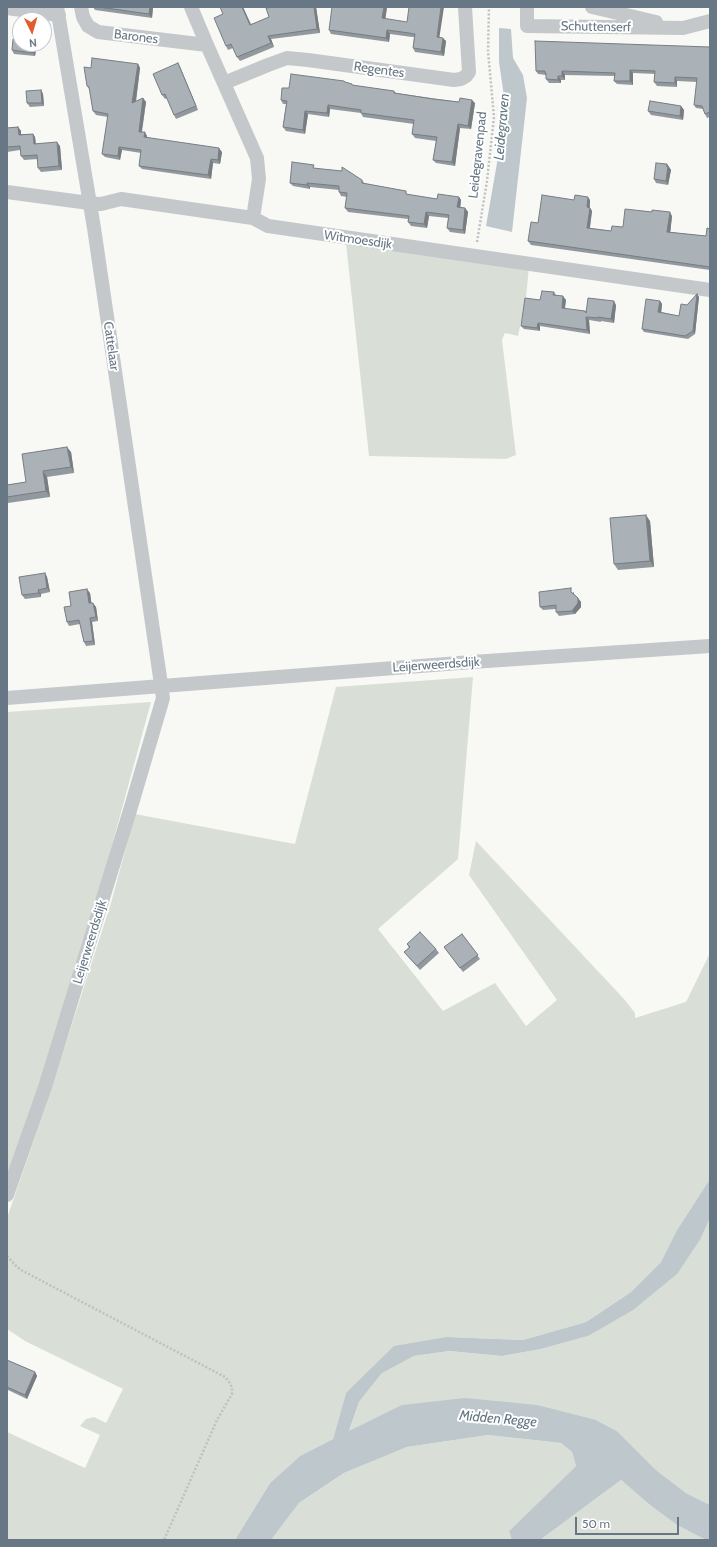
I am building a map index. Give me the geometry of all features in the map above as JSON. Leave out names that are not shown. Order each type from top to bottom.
[{"type":"street","name":"Barones","points":[[81,7],[83,18],[88,26],[98,32],[207,45]]},
{"type":"street","points":[[191,7],[257,158],[259,179],[253,218]]},
{"type":"street","name":"Regentes","points":[[224,83],[287,58],[454,80],[461,79],[469,72],[465,7]]},
{"type":"street","name":"Schuttenserf","points":[[527,7],[527,26],[683,28],[710,21]]},
{"type":"street","name":"Schuttenserf","points":[[592,7],[683,28]]},
{"type":"street","points":[[7,8],[58,11]]},
{"type":"street","name":"Cattelaar","points":[[58,11],[89,203],[161,686]]},
{"type":"street","name":"Witmoesdijk","points":[[7,192],[101,204],[121,199],[253,218],[268,226],[710,290]]},
{"type":"street","name":"Leijerweerdsdijk","points":[[7,698],[472,662],[710,646]]},
{"type":"street","name":"Leijerweerdsdijk","points":[[7,1194],[45,1086],[132,807],[163,698],[161,686]]},
{"type":"path","name":"Leidegravenpad","points":[[475,257],[487,181],[494,117],[488,51],[489,7]]},
{"type":"path","points":[[7,1256],[23,1271],[225,1377],[230,1383],[232,1394],[217,1420],[164,1540]]},
{"type":"shaded area","points":[[346,243],[529,267],[526,297],[518,336],[505,333],[502,340],[516,455],[506,459],[369,456]]},
{"type":"shaded area","points":[[473,677],[458,859],[378,929],[443,1011],[495,983],[526,1026],[557,1000],[469,875],[476,841],[624,999],[635,1013],[635,1018],[686,1002],[710,953],[710,1179],[677,1230],[661,1262],[631,1292],[586,1322],[523,1340],[447,1337],[346,1393],[333,1439],[300,1456],[270,1483],[235,1540],[7,1540],[7,1432],[85,1468],[100,1435],[80,1426],[86,1419],[94,1417],[106,1423],[123,1389],[25,1341],[7,1329],[7,1218],[46,1105],[111,903],[135,814],[295,844],[336,687]]},
{"type":"shaded area","points":[[151,702],[96,904],[34,1105],[7,1182],[7,712]]},
{"type":"shaded area","points":[[710,1218],[710,1505],[686,1493],[656,1470],[617,1431],[596,1420],[349,1432],[359,1402],[382,1373],[414,1356],[449,1351],[502,1356],[541,1349],[588,1336],[701,1238]]},
{"type":"shaded area","points":[[488,1435],[561,1443],[572,1452],[576,1466],[509,1531],[512,1540],[271,1540],[299,1503],[344,1473],[407,1447]]},
{"type":"shaded area","points":[[621,1480],[650,1505],[677,1525],[706,1540],[540,1540]]},
{"type":"water","points":[[499,28],[511,29],[513,58],[523,75],[527,98],[512,232],[486,226],[501,140],[505,103],[499,62]]},
{"type":"water","name":"Midden Regge","points":[[710,1179],[710,1218],[701,1238],[677,1274],[633,1310],[588,1336],[541,1349],[502,1356],[449,1351],[414,1356],[382,1373],[359,1402],[349,1431],[402,1405],[465,1398],[537,1405],[596,1420],[617,1431],[656,1470],[686,1493],[710,1505],[710,1540],[706,1540],[677,1525],[650,1505],[621,1480],[540,1540],[512,1540],[509,1531],[576,1466],[572,1452],[561,1443],[488,1435],[407,1447],[344,1473],[299,1503],[271,1540],[235,1540],[270,1483],[300,1456],[333,1439],[346,1393],[394,1346],[447,1337],[523,1340],[586,1322],[631,1292],[661,1262],[677,1230]]},
{"type":"building","points":[[99,7],[150,7],[149,14]]},
{"type":"building","points":[[220,7],[242,7],[250,25],[269,17],[266,8],[314,7],[317,29],[268,36],[271,43],[237,57],[231,44],[226,46],[214,18],[223,14]]},
{"type":"building","points":[[332,7],[384,7],[382,18],[407,22],[409,7],[441,7],[437,37],[443,38],[441,52],[413,48],[415,34],[387,30],[386,38],[329,30]]},
{"type":"building","points":[[535,41],[710,47],[710,112],[705,114],[702,106],[694,105],[697,78],[675,77],[675,83],[654,82],[655,71],[630,70],[630,81],[614,81],[615,73],[562,71],[562,76],[558,76],[558,80],[546,79],[545,71],[536,71]]},
{"type":"building","points":[[92,58],[138,64],[132,103],[143,98],[139,132],[145,132],[144,137],[219,148],[218,160],[211,159],[208,175],[139,166],[141,150],[119,147],[118,156],[102,154],[108,114],[93,111],[84,67],[91,68]]},
{"type":"building","points":[[178,63],[196,106],[174,115],[165,94],[162,95],[153,74]]},
{"type":"building","points":[[291,74],[344,81],[352,85],[394,91],[394,93],[433,99],[459,102],[460,98],[472,100],[468,126],[458,124],[452,162],[433,160],[437,137],[412,134],[414,120],[361,113],[361,110],[328,105],[327,113],[305,111],[303,130],[283,127],[287,101],[281,100],[282,88],[289,88]]},
{"type":"building","points":[[41,90],[42,103],[27,103],[26,91]]},
{"type":"building","points":[[650,101],[681,106],[680,116],[648,111]]},
{"type":"building","points":[[18,127],[19,135],[33,134],[34,144],[57,142],[59,166],[38,168],[37,155],[21,156],[20,146],[7,147],[7,128]]},
{"type":"building","points":[[292,162],[314,165],[313,168],[342,171],[342,167],[362,180],[362,183],[406,191],[406,194],[437,199],[438,194],[459,197],[457,207],[465,208],[463,230],[447,228],[449,215],[426,212],[424,224],[408,222],[409,216],[345,208],[347,193],[339,192],[339,186],[290,183]]},
{"type":"building","points":[[656,163],[667,164],[666,181],[654,179]]},
{"type":"building","points":[[542,195],[574,200],[575,195],[588,197],[587,207],[590,208],[587,228],[611,231],[612,226],[623,227],[625,209],[670,212],[667,232],[706,236],[707,228],[710,229],[710,267],[528,241],[531,222],[538,223]]},
{"type":"building","points":[[542,291],[554,292],[553,295],[563,296],[562,308],[585,311],[586,313],[588,298],[614,301],[611,319],[586,317],[587,330],[538,323],[537,328],[521,326],[525,298],[540,300]]},
{"type":"building","points":[[697,294],[693,331],[685,336],[642,329],[646,299],[660,301],[658,312],[679,316],[681,304],[687,305]]},
{"type":"building","points":[[67,447],[71,467],[43,471],[46,491],[7,497],[7,485],[26,482],[22,454]]},
{"type":"building","points":[[646,515],[650,561],[614,564],[610,518]]},
{"type":"building","points":[[45,573],[47,588],[38,590],[39,593],[22,595],[19,577]]},
{"type":"building","points":[[571,588],[571,592],[578,598],[578,603],[572,611],[556,612],[556,605],[540,607],[539,592]]},
{"type":"building","points":[[87,589],[89,603],[93,603],[96,617],[90,618],[93,641],[84,642],[79,620],[67,622],[64,607],[71,606],[69,592]]},
{"type":"building","points":[[420,932],[436,949],[417,966],[404,952],[410,947],[407,944]]},
{"type":"building","points":[[462,934],[478,955],[460,968],[444,947]]},
{"type":"building","points":[[7,1360],[35,1372],[25,1395],[7,1387]]},
{"type":"water label","name":"Leidegraven","points":[[502,127]]}]
